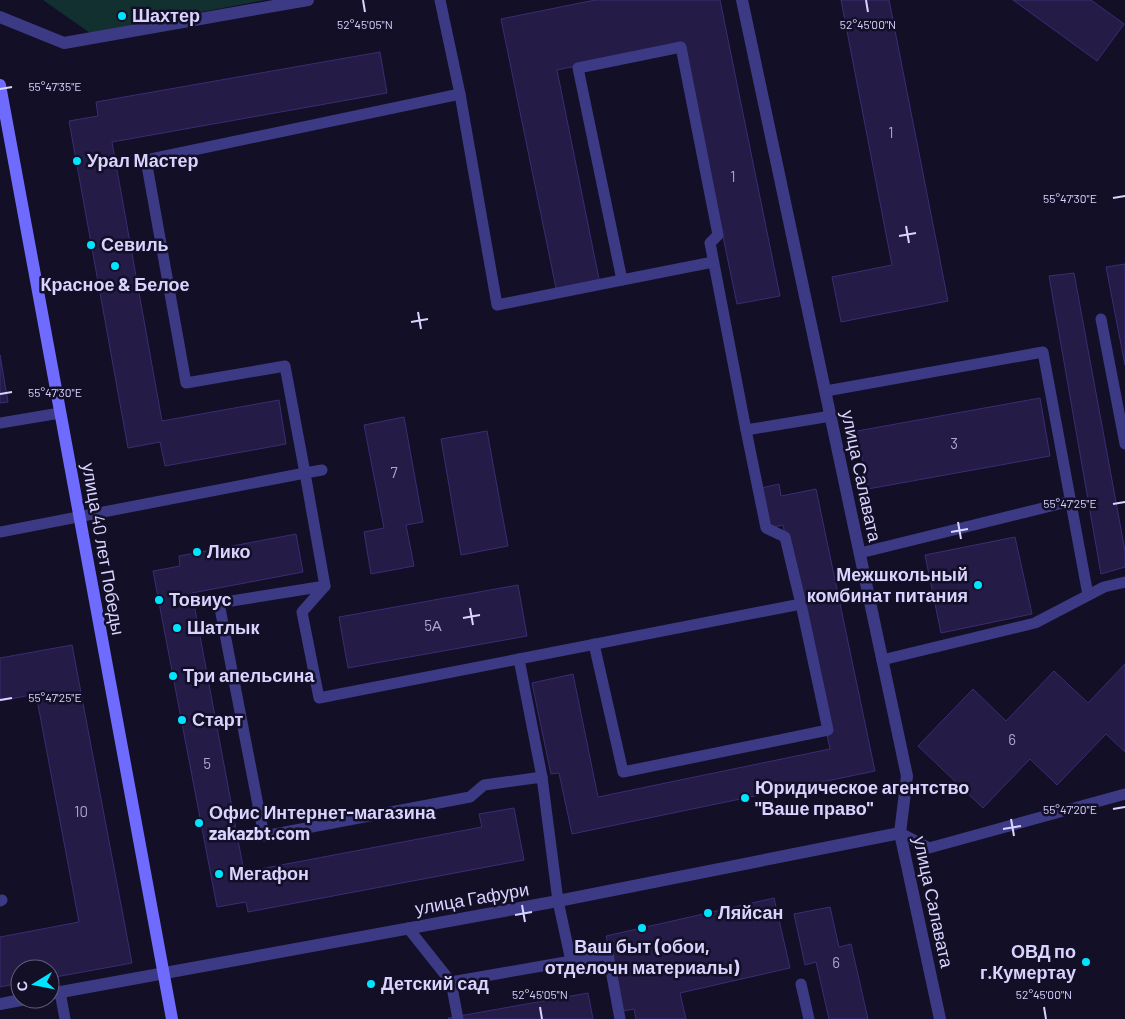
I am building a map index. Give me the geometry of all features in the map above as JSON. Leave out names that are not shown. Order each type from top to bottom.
[{"type":"main road","name":"улица 40 лет Победы","points":[[0,85],[172,1019]]},
{"type":"street","points":[[0,17],[64,43],[308,0]]},
{"type":"street","name":"улица Салавата","points":[[742,0],[907,776],[900,833],[940,1019]]},
{"type":"street","name":"улица Гафури","points":[[60,992],[558,901],[900,833]]},
{"type":"lane","points":[[440,0],[460,94],[497,305],[713,262]]},
{"type":"lane","points":[[594,644],[623,772],[828,730],[785,537],[766,528],[713,262],[710,243],[718,234],[681,47],[578,68],[622,280]]},
{"type":"lane","points":[[325,586],[286,366],[186,383],[146,160],[460,94]]},
{"type":"lane","points":[[1101,319],[1125,444]]},
{"type":"lane","points":[[826,391],[1043,352],[1088,595]]},
{"type":"lane","points":[[0,423],[60,413]]},
{"type":"lane","points":[[746,430],[831,416]]},
{"type":"lane","points":[[0,532],[322,470]]},
{"type":"lane","points":[[860,553],[1071,502]]},
{"type":"lane","points":[[882,660],[1035,623],[1104,587],[1125,582]]},
{"type":"lane","points":[[325,586],[302,612],[319,698],[801,604]]},
{"type":"lane","points":[[325,586],[219,604],[264,836],[470,797],[484,785],[542,777]]},
{"type":"lane","points":[[520,659],[542,777],[558,901],[571,961]]},
{"type":"lane","points":[[900,833],[930,848],[1125,794]]},
{"type":"lane","points":[[408,928],[451,982],[458,1019]]},
{"type":"lane","points":[[451,982],[608,954],[620,1019]]},
{"type":"lane","points":[[802,984],[809,1019]]},
{"type":"lane","points":[[60,1006],[65,1019]]},
{"type":"green space","name":"Шахтер","points":[[43,0],[265,0],[90,33]]},
{"type":"building","points":[[595,0],[720,0],[780,296],[737,304],[683,44],[557,70],[600,284],[557,293],[501,19]]},
{"type":"building","points":[[841,0],[889,0],[948,301],[841,322],[832,277],[892,265]]},
{"type":"building","points":[[1013,0],[1091,0],[1124,24],[1097,61]]},
{"type":"building","name":"Красное & Белое","points":[[380,52],[387,93],[112,142],[162,421],[279,400],[286,444],[165,466],[160,442],[128,448],[69,121],[98,116],[96,102]]},
{"type":"building","points":[[1125,264],[1125,365],[1106,267]]},
{"type":"building","points":[[1074,273],[1125,551],[1125,567],[1101,574],[1049,276]]},
{"type":"building","points":[[0,355],[8,402],[0,403]]},
{"type":"building","points":[[1040,398],[1050,456],[868,489],[857,431]]},
{"type":"building","points":[[404,417],[423,522],[406,525],[414,566],[371,574],[364,532],[384,528],[364,425]]},
{"type":"building","points":[[487,431],[508,546],[461,555],[441,439]]},
{"type":"building","points":[[779,484],[781,496],[816,489],[875,771],[572,834],[559,773],[551,774],[532,683],[573,674],[598,797],[830,749],[783,525],[769,528],[761,488]]},
{"type":"building","points":[[296,534],[303,572],[192,593],[244,872],[482,827],[479,814],[514,808],[524,860],[248,912],[246,902],[217,907],[153,571],[180,566],[179,556]]},
{"type":"building","name":"Межшкольный комбинат питания","points":[[1015,537],[1032,614],[941,633],[925,555]]},
{"type":"building","points":[[518,585],[527,636],[348,668],[339,617]]},
{"type":"building","points":[[72,645],[132,963],[60,976],[60,959],[10,959],[10,985],[0,987],[0,937],[79,922],[36,694],[0,701],[0,658]]},
{"type":"building","points":[[1125,664],[1125,752],[1106,734],[1057,785],[1030,759],[983,808],[918,746],[973,689],[1006,721],[1054,671],[1088,703]]},
{"type":"building","points":[[774,898],[790,968],[680,993],[686,1019],[636,1019],[634,1009],[623,1011],[606,936]]},
{"type":"building","points":[[830,907],[839,947],[851,944],[868,1019],[829,1019],[816,962],[805,965],[794,914]]},
{"type":"building","points":[[588,993],[593,1019],[448,1018]]},
{"type":"place","name":"Шахтер","points":[[122,16]]},
{"type":"place","name":"Урал Мастер","points":[[77,161]]},
{"type":"place","name":"Севиль","points":[[91,245]]},
{"type":"place","name":"Красное & Белое","points":[[115,266]]},
{"type":"place","name":"Лико","points":[[197,552]]},
{"type":"place","name":"Межшкольный комбинат питания","points":[[978,585]]},
{"type":"place","name":"Товиус","points":[[159,600]]},
{"type":"place","name":"Шатлык","points":[[177,628]]},
{"type":"place","name":"Три апельсина","points":[[173,676]]},
{"type":"place","name":"Старт","points":[[182,720]]},
{"type":"place","name":"Юридическое агентство \"Ваше право\"","points":[[745,798]]},
{"type":"place","name":"Офис Интернет-магазина zakazbt.com","points":[[199,823]]},
{"type":"place","name":"Мегафон","points":[[219,874]]},
{"type":"place","name":"Ляйсан","points":[[708,913]]},
{"type":"place","name":"Ваш быт (обои, отделочн материалы)","points":[[642,928]]},
{"type":"place","name":"ОВД по г.Кумертау","points":[[1086,962]]},
{"type":"place","name":"Детский сад","points":[[371,984]]}]
